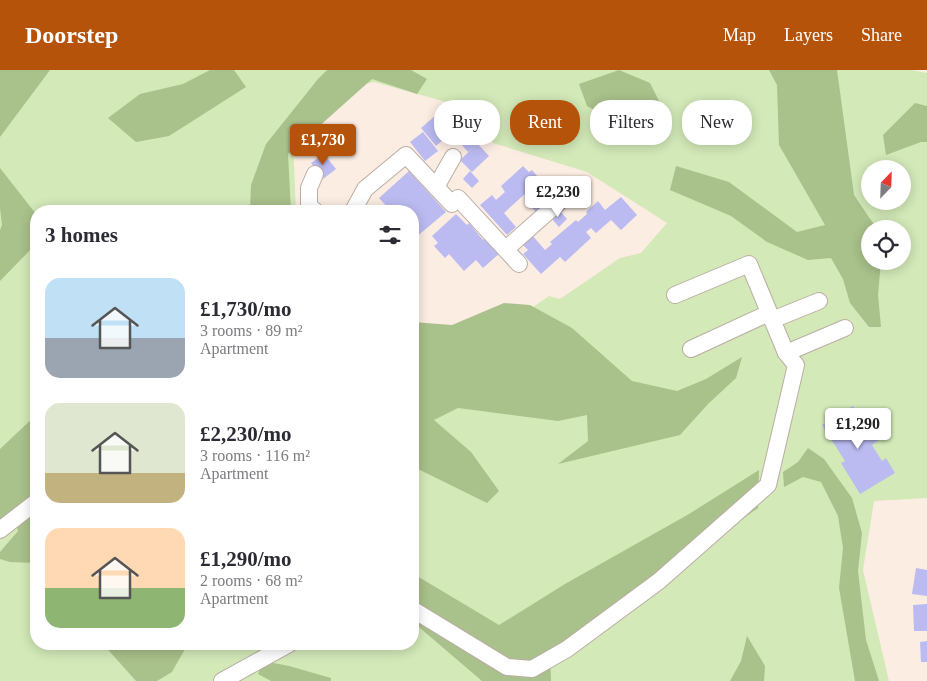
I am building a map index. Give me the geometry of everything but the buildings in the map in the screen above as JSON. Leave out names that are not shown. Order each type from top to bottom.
[{"type":"lane","points":[[356,205],[365,189],[406,155],[452,204],[458,198],[519,264]]},
{"type":"lane","points":[[436,187],[453,157]]},
{"type":"lane","points":[[309,205],[308,188],[315,174]]},
{"type":"lane","points":[[506,249],[568,194]]},
{"type":"lane","points":[[419,613],[507,667],[532,669],[567,648],[659,581],[768,486],[796,365],[786,353],[749,264],[674,295]]},
{"type":"lane","points":[[691,350],[771,316],[819,300]]},
{"type":"lane","points":[[786,353],[845,328]]},
{"type":"lane","points":[[0,530],[30,507]]},
{"type":"lane","points":[[222,681],[278,650]]},
{"type":"green space","points":[[0,70],[912,70],[927,73],[927,498],[874,501],[863,570],[889,681],[0,681]]},
{"type":"green space","points":[[0,70],[50,70],[0,137]]},
{"type":"green space","points":[[210,70],[234,70],[246,87],[169,136],[136,142],[108,118],[140,94],[183,84]]},
{"type":"green space","points":[[327,70],[411,70],[427,79],[417,94],[372,79],[288,154],[291,205],[250,205],[251,185],[266,144]]},
{"type":"green space","points":[[619,70],[650,83],[658,100],[590,100],[590,108],[587,106],[579,84]]},
{"type":"green space","points":[[769,70],[837,70],[854,195],[861,205],[861,210],[864,210],[871,220],[861,220],[861,270],[880,270],[878,295],[881,327],[869,327],[850,303],[843,279],[831,258],[808,260],[767,242],[731,216],[670,190],[676,166],[729,182],[797,232],[825,225],[779,145],[777,85]]},
{"type":"green space","points":[[915,103],[927,106],[927,142],[921,142],[886,155],[883,135]]},
{"type":"green space","points":[[0,168],[30,206],[30,250],[0,281],[0,230],[2,225]]},
{"type":"green space","points":[[504,303],[530,305],[572,328],[632,381],[677,391],[706,379],[742,357],[736,378],[708,404],[680,435],[558,464],[588,441],[587,415],[558,421],[458,408],[434,420],[471,452],[499,491],[487,503],[419,469],[419,322],[452,325]]},
{"type":"green space","points":[[30,421],[30,563],[10,562],[0,559],[0,552],[18,531],[12,513],[0,520],[0,449]]},
{"type":"green space","points":[[808,448],[824,459],[852,498],[862,533],[858,571],[866,640],[879,681],[855,681],[839,588],[843,548],[838,516],[821,482],[803,477],[784,487],[783,472],[798,462]]},
{"type":"green space","points":[[759,470],[758,508],[550,653],[551,681],[482,681],[419,627],[419,577],[499,625],[565,584],[689,514]]},
{"type":"green space","points":[[747,636],[765,666],[764,681],[730,681],[741,661]]},
{"type":"green space","points":[[108,650],[184,650],[172,672],[157,681],[136,681]]},
{"type":"green space","points":[[263,661],[331,678],[331,681],[271,681],[258,674]]}]
